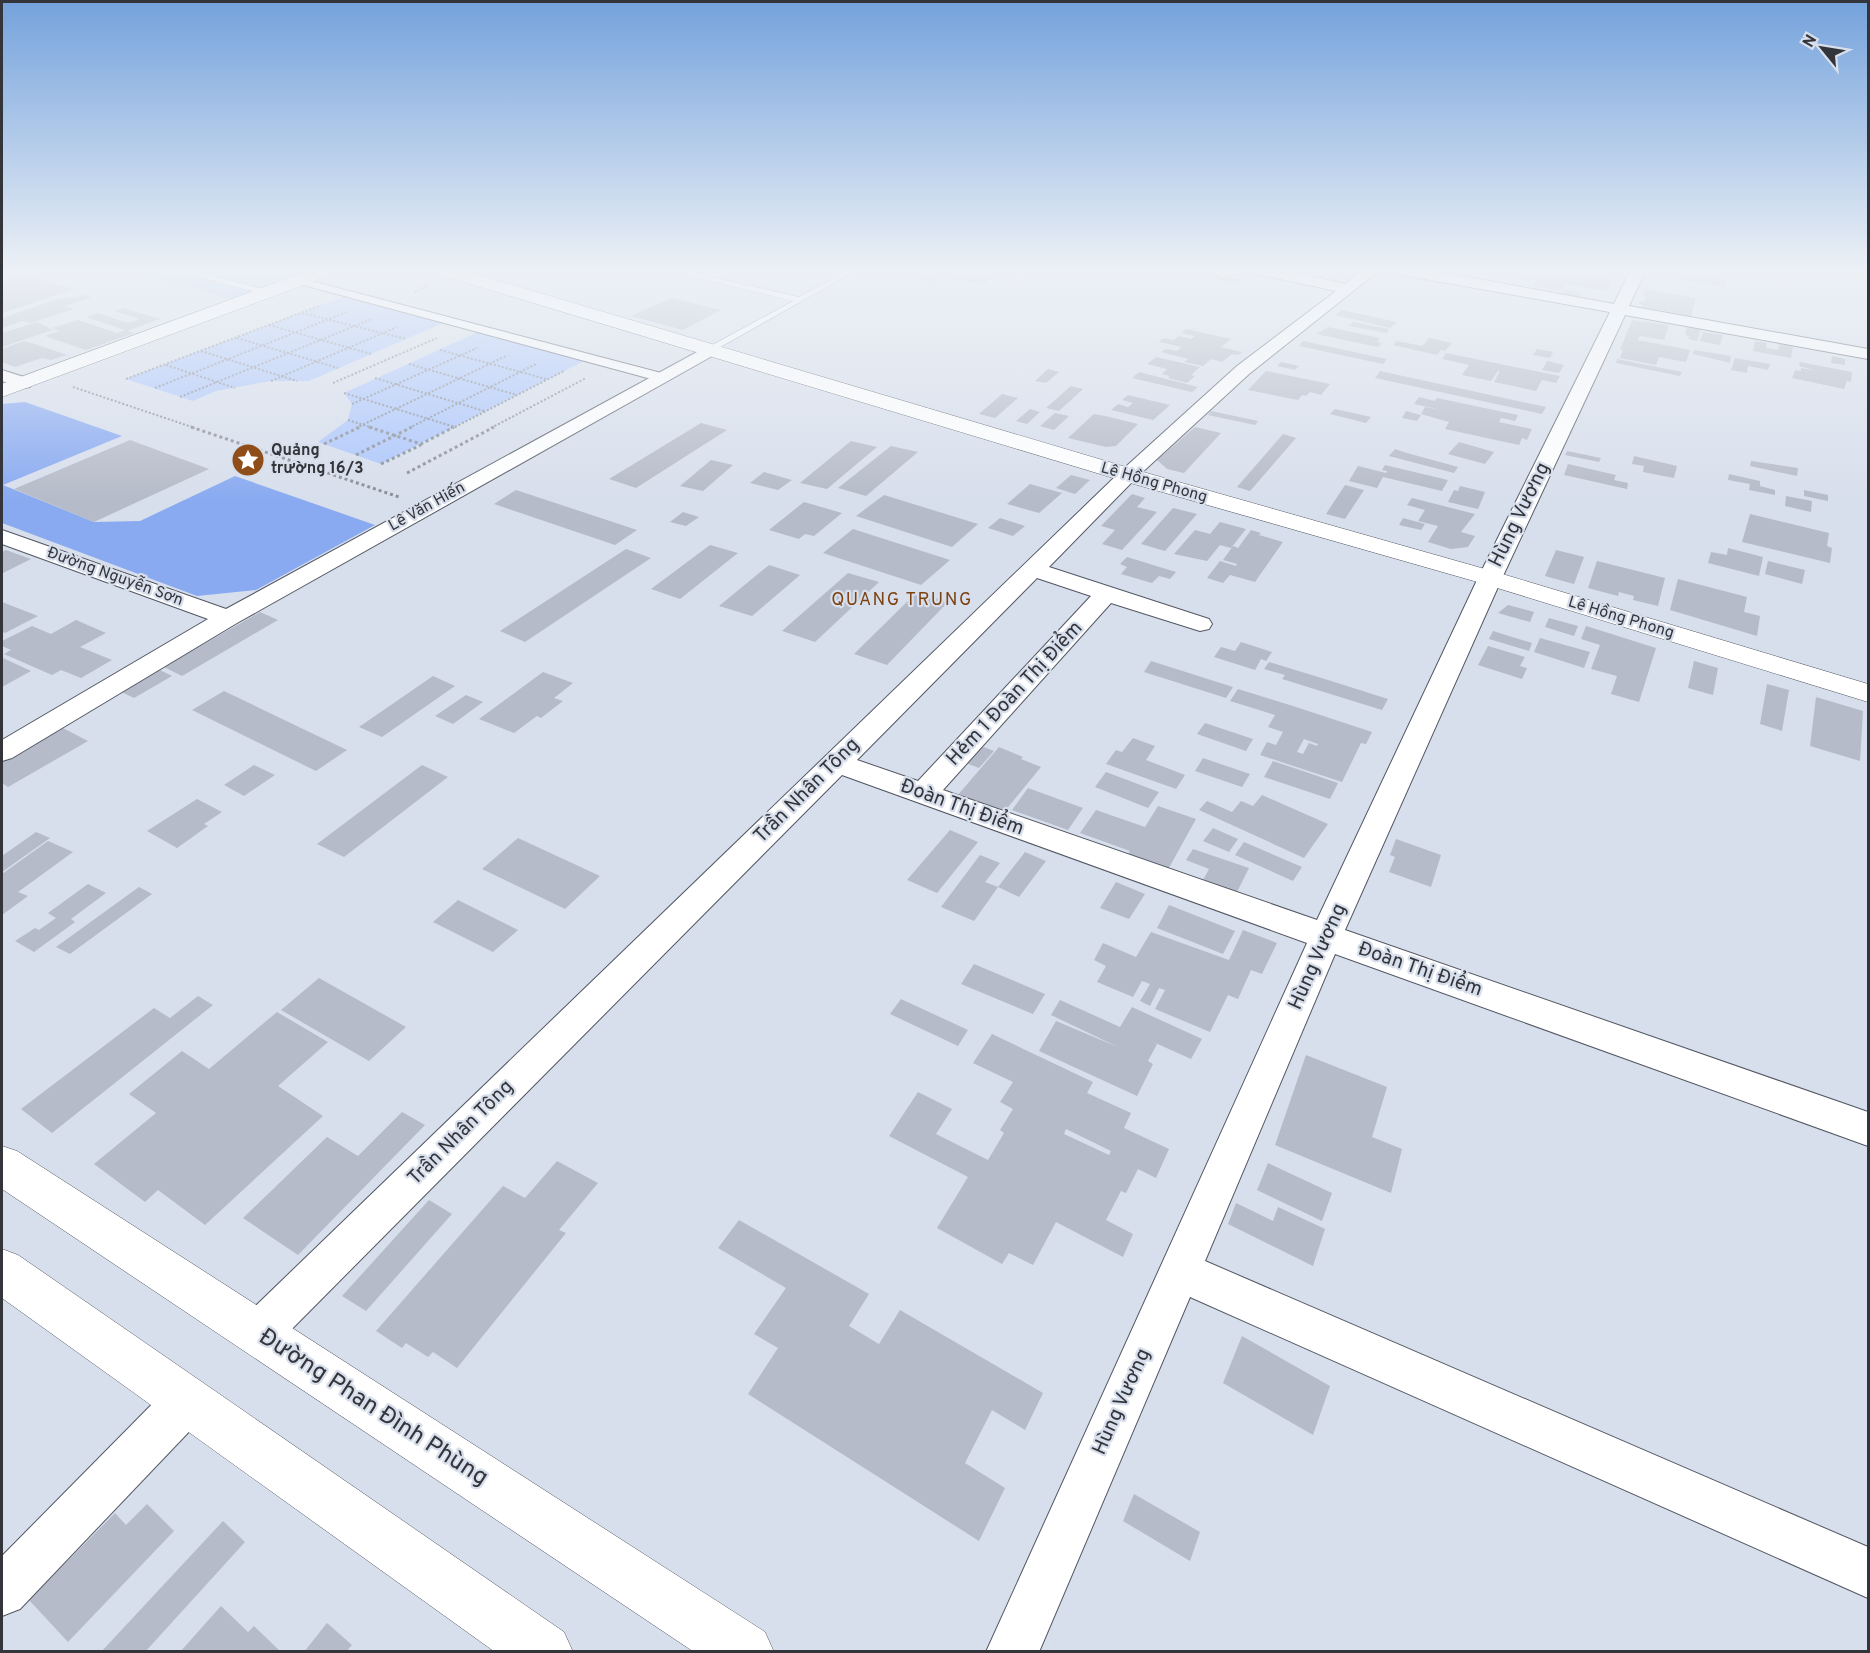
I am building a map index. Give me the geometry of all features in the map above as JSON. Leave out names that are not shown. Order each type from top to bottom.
[{"type":"street","points":[[2,391],[124,346]]},
{"type":"street","points":[[550,346],[660,377]]},
{"type":"street","name":"Lê Hồng Phong","points":[[689,346],[1128,476],[1490,578],[1869,693]]},
{"type":"street","name":"Trần Nhân Tông","points":[[258,1333],[1128,476],[1226,384],[1275,346]]},
{"type":"street","name":"Hùng Vương","points":[[1012,1652],[1326,938],[1490,578],[1601,346]]},
{"type":"street","points":[[1826,346],[1869,354]]},
{"type":"street","name":"Lê Văn Hiến","points":[[2,752],[228,618],[660,377],[701,350]]},
{"type":"street","points":[[2,375],[24,383]]},
{"type":"street","name":"Đường Nguyễn Sơn","points":[[2,537],[228,618]]},
{"type":"street","points":[[1033,569],[1200,624]]},
{"type":"street","name":"Hẻm 1 Đoàn Thị Điểm","points":[[923,794],[1107,593]]},
{"type":"street","name":"Đoàn Thị Điểm","points":[[836,763],[1869,1129]]},
{"type":"street","name":"Đường Phan Đình Phùng","points":[[2,1165],[745,1652]]},
{"type":"street","points":[[1179,1271],[1776,1530],[1869,1573]]},
{"type":"street","points":[[2,1272],[544,1652]]},
{"type":"street","points":[[2,1591],[187,1401]]},
{"type":"lane","name":"Lê Văn Hiến","points":[[701,350],[707,346]]},
{"type":"lane","name":"Lê Văn Hiến","points":[[701,350],[709,346]]},
{"type":"path","points":[[126,379],[213,346]]},
{"type":"path","points":[[155,388],[261,346]]},
{"type":"path","points":[[267,346],[338,368]]},
{"type":"path","points":[[180,397],[305,346]]},
{"type":"path","points":[[341,346],[371,354]]},
{"type":"path","points":[[271,381],[352,346]]},
{"type":"path","points":[[333,383],[418,346]]},
{"type":"path","points":[[352,404],[480,346]]},
{"type":"path","points":[[324,444],[525,346]]},
{"type":"path","points":[[440,350],[547,379]]},
{"type":"path","points":[[356,455],[564,350]]},
{"type":"path","points":[[201,351],[297,381]]},
{"type":"path","points":[[381,464],[591,358]]},
{"type":"path","points":[[165,364],[235,388]]},
{"type":"path","points":[[409,364],[517,394]]},
{"type":"path","points":[[407,473],[613,364]]},
{"type":"path","points":[[41,377],[427,507]]},
{"type":"path","points":[[375,378],[484,411]]},
{"type":"path","points":[[344,393],[455,427]]},
{"type":"path","points":[[348,420],[421,444]]},
{"type":"shaded area","points":[[213,346],[390,346],[309,381],[271,381],[216,391],[193,401],[126,379]]},
{"type":"shaded area","points":[[447,346],[547,346],[590,358],[381,464],[318,442],[348,420],[352,404],[344,393]]},
{"type":"shaded area","points":[[25,402],[122,436],[3,485],[94,522],[140,521],[235,476],[375,525],[256,590],[197,596],[2,523],[2,404]]},
{"type":"building","points":[[10,346],[41,346],[67,355],[51,360],[42,358],[15,367],[2,362],[2,349]]},
{"type":"building","points":[[75,346],[97,346],[86,350]]},
{"type":"building","points":[[1178,346],[1222,346],[1242,352],[1238,355],[1232,354],[1222,362],[1211,359],[1203,366],[1184,362],[1188,359],[1161,352],[1166,349],[1177,351],[1182,347]]},
{"type":"building","points":[[1300,346],[1327,346],[1387,359],[1383,364]]},
{"type":"building","points":[[1398,346],[1449,346],[1437,355]]},
{"type":"building","points":[[1622,346],[1670,346],[1690,350],[1686,362],[1659,357],[1656,365],[1620,358],[1623,350],[1620,350]]},
{"type":"building","points":[[1754,346],[1766,346],[1766,348],[1778,350],[1779,346],[1793,347],[1791,358],[1753,351]]},
{"type":"building","points":[[1537,349],[1553,352],[1550,358],[1533,355]]},
{"type":"building","points":[[1694,350],[1731,356],[1730,363],[1693,354]]},
{"type":"building","points":[[1446,353],[1560,376],[1556,383],[1542,380],[1536,391],[1494,382],[1500,371],[1491,381],[1462,375],[1469,365],[1442,359]]},
{"type":"building","points":[[1832,356],[1845,359],[1845,365],[1831,363]]},
{"type":"building","points":[[1156,357],[1200,367],[1191,375],[1195,376],[1187,383],[1162,374],[1167,369],[1147,364]]},
{"type":"building","points":[[1735,358],[1770,364],[1768,370],[1748,366],[1747,373],[1731,370]]},
{"type":"building","points":[[1617,359],[1682,372],[1680,376],[1616,363]]},
{"type":"building","points":[[1547,361],[1564,365],[1559,373],[1542,370]]},
{"type":"building","points":[[1281,362],[1299,366],[1295,370],[1277,366]]},
{"type":"building","points":[[1800,362],[1852,372],[1851,382],[1847,381],[1844,389],[1792,378],[1795,370],[1801,371],[1801,368],[1817,371],[1799,366]]},
{"type":"building","points":[[1048,369],[1059,372],[1046,383],[1035,381]]},
{"type":"building","points":[[1266,371],[1330,384],[1321,395],[1310,392],[1306,396],[1302,395],[1298,400],[1248,390]]},
{"type":"building","points":[[1380,371],[1546,407],[1542,414],[1375,378]]},
{"type":"building","points":[[1139,372],[1198,387],[1192,392],[1132,378]]},
{"type":"building","points":[[1071,386],[1083,389],[1059,411],[1046,408]]},
{"type":"building","points":[[1002,394],[1018,398],[995,418],[979,414]]},
{"type":"building","points":[[1128,395],[1170,405],[1153,420],[1111,410],[1118,404],[1128,407],[1133,403],[1122,400]]},
{"type":"building","points":[[1419,397],[1435,401],[1437,398],[1518,415],[1515,421],[1501,418],[1499,422],[1532,429],[1527,440],[1522,438],[1519,445],[1445,429],[1449,422],[1421,414],[1425,407],[1442,410],[1414,404]]},
{"type":"building","points":[[1030,409],[1040,412],[1027,424],[1016,421]]},
{"type":"building","points":[[1335,409],[1371,417],[1366,423],[1330,414]]},
{"type":"building","points":[[1211,411],[1258,421],[1255,425],[1208,415]]},
{"type":"building","points":[[1406,411],[1421,415],[1417,421],[1402,418]]},
{"type":"building","points":[[1055,413],[1069,416],[1054,430],[1040,426]]},
{"type":"building","points":[[1094,414],[1138,424],[1116,446],[1106,447],[1068,438]]},
{"type":"building","points":[[701,423],[727,430],[636,488],[609,479]]},
{"type":"building","points":[[1195,427],[1221,433],[1184,473],[1167,469],[1157,460]]},
{"type":"building","points":[[1283,434],[1296,438],[1250,491],[1237,487]]},
{"type":"building","points":[[130,440],[209,469],[94,522],[14,489]]},
{"type":"building","points":[[851,441],[877,447],[827,489],[800,483]]},
{"type":"building","points":[[1459,442],[1494,452],[1485,464],[1448,454]]},
{"type":"building","points":[[891,446],[918,452],[866,496],[838,488]]},
{"type":"building","points":[[1395,449],[1458,467],[1454,473],[1389,456]]},
{"type":"building","points":[[1567,451],[1601,458],[1599,462],[1565,455]]},
{"type":"building","points":[[1634,456],[1677,466],[1674,478],[1643,472],[1644,466],[1632,464]]},
{"type":"building","points":[[711,460],[733,465],[703,491],[680,486]]},
{"type":"building","points":[[1751,461],[1798,468],[1797,476],[1750,466]]},
{"type":"building","points":[[1568,464],[1616,475],[1614,480],[1628,483],[1627,489],[1564,475]]},
{"type":"building","points":[[1385,465],[1448,480],[1442,491],[1383,477],[1377,488],[1349,481],[1358,466],[1386,473],[1387,471],[1382,470]]},
{"type":"building","points":[[764,472],[792,480],[778,490],[750,483]]},
{"type":"building","points":[[1729,474],[1760,481],[1760,486],[1775,490],[1775,495],[1749,490],[1750,484],[1728,480]]},
{"type":"building","points":[[1071,475],[1090,480],[1075,494],[1056,488]]},
{"type":"building","points":[[1030,484],[1062,493],[1039,513],[1007,504]]},
{"type":"building","points":[[1345,485],[1364,490],[1345,519],[1326,514]]},
{"type":"building","points":[[1460,486],[1485,492],[1478,509],[1448,502],[1454,490],[1458,491]]},
{"type":"building","points":[[516,490],[637,530],[615,545],[494,504]]},
{"type":"building","points":[[1804,490],[1828,495],[1828,501],[1804,496]]},
{"type":"building","points":[[1132,494],[1145,498],[1137,507],[1157,512],[1122,550],[1102,544],[1115,530],[1101,526]]},
{"type":"building","points":[[884,495],[978,524],[952,547],[856,516]]},
{"type":"building","points":[[1786,496],[1812,501],[1811,512],[1785,506]]},
{"type":"building","points":[[1412,498],[1475,514],[1461,532],[1475,536],[1468,547],[1451,549],[1428,542],[1438,526],[1418,521],[1425,510],[1407,505]]},
{"type":"building","points":[[804,502],[842,513],[814,536],[805,534],[799,539],[769,530]]},
{"type":"building","points":[[1173,508],[1197,514],[1165,551],[1141,544]]},
{"type":"building","points":[[683,512],[699,517],[686,526],[670,522]]},
{"type":"building","points":[[1750,514],[1829,533],[1827,546],[1832,548],[1830,563],[1742,542]]},
{"type":"building","points":[[1000,518],[1025,526],[1013,536],[988,528]]},
{"type":"building","points":[[1403,518],[1425,524],[1421,530],[1399,525]]},
{"type":"building","points":[[1220,522],[1246,529],[1231,548],[1220,545],[1207,561],[1174,554],[1195,530],[1210,534]]},
{"type":"building","points":[[853,529],[950,560],[921,585],[823,553]]},
{"type":"building","points":[[1251,530],[1261,533],[1259,535],[1283,542],[1255,582],[1230,575],[1223,583],[1207,578],[1220,561],[1236,566],[1237,564],[1223,560],[1233,546],[1238,548]]},
{"type":"building","points":[[710,545],[738,553],[680,599],[651,589]]},
{"type":"building","points":[[1728,548],[1763,557],[1759,576],[1708,563],[1711,552],[1727,555]]},
{"type":"building","points":[[626,549],[651,558],[525,642],[500,631]]},
{"type":"building","points":[[6,550],[31,559],[3,573],[2,552]]},
{"type":"building","points":[[1556,550],[1584,557],[1574,584],[1545,576]]},
{"type":"building","points":[[1127,557],[1176,572],[1170,579],[1159,576],[1152,583],[1121,574],[1127,567],[1120,564]]},
{"type":"building","points":[[1597,561],[1665,578],[1658,606],[1633,600],[1634,596],[1619,592],[1618,596],[1588,588]]},
{"type":"building","points":[[1768,561],[1805,570],[1802,584],[1765,574]]},
{"type":"building","points":[[769,565],[800,575],[752,616],[719,606]]},
{"type":"building","points":[[848,573],[879,582],[815,642],[782,631]]},
{"type":"building","points":[[1678,579],[1747,597],[1744,612],[1760,616],[1757,636],[1670,610]]},
{"type":"building","points":[[917,592],[948,602],[887,665],[854,654]]},
{"type":"building","points":[[2,602],[38,616],[5,633],[2,632]]},
{"type":"building","points":[[1508,605],[1534,612],[1530,622],[1498,613]]},
{"type":"building","points":[[260,612],[278,620],[182,676],[164,667]]},
{"type":"building","points":[[1549,618],[1578,626],[1574,636],[1545,627]]},
{"type":"building","points":[[76,620],[106,633],[80,647],[112,660],[81,678],[61,670],[52,675],[4,654],[11,650],[2,646],[2,641],[32,626],[51,634]]},
{"type":"building","points":[[1586,626],[1656,648],[1639,702],[1611,694],[1617,676],[1591,669],[1600,645],[1581,639]]},
{"type":"building","points":[[1493,631],[1532,643],[1529,651],[1489,639]]},
{"type":"building","points":[[1540,638],[1590,652],[1584,668],[1534,652]]},
{"type":"building","points":[[1241,642],[1272,652],[1266,661],[1261,659],[1255,670],[1214,657],[1221,647],[1235,651]]},
{"type":"building","points":[[1488,646],[1525,657],[1520,666],[1527,668],[1522,679],[1478,665]]},
{"type":"building","points":[[3,658],[31,671],[2,687]]},
{"type":"building","points":[[1151,661],[1233,687],[1226,698],[1144,672]]},
{"type":"building","points":[[1694,661],[1718,668],[1713,695],[1688,688]]},
{"type":"building","points":[[1269,662],[1388,699],[1382,710],[1282,679],[1285,675],[1264,669]]},
{"type":"building","points":[[158,669],[172,676],[134,698],[113,688]]},
{"type":"building","points":[[543,672],[573,683],[554,698],[563,701],[541,718],[537,716],[514,733],[479,719]]},
{"type":"building","points":[[433,676],[455,686],[382,737],[359,727]]},
{"type":"building","points":[[1767,684],[1789,690],[1782,731],[1760,724]]},
{"type":"building","points":[[1238,689],[1372,732],[1366,744],[1361,743],[1342,782],[1260,755],[1267,742],[1276,745],[1283,732],[1268,727],[1275,715],[1230,701]],"holes":[[[1304,739],[1318,744],[1317,746],[1309,743],[1303,754],[1297,752]]]},
{"type":"building","points":[[224,691],[347,750],[316,771],[192,710]]},
{"type":"building","points":[[466,695],[483,702],[453,724],[435,716]]},
{"type":"building","points":[[1816,697],[1863,711],[1860,761],[1810,746]]},
{"type":"building","points":[[1205,723],[1253,739],[1246,751],[1197,734]]},
{"type":"building","points":[[57,725],[88,741],[8,787],[2,783],[2,756]]},
{"type":"building","points":[[1133,738],[1155,746],[1146,760],[1185,775],[1176,789],[1106,764],[1116,750],[1122,752]]},
{"type":"building","points":[[973,743],[994,751],[979,768],[958,760]]},
{"type":"building","points":[[999,747],[1041,767],[996,822],[951,803]]},
{"type":"building","points":[[1203,758],[1250,774],[1242,787],[1195,771]]},
{"type":"building","points":[[1273,761],[1338,783],[1330,799],[1264,777]]},
{"type":"building","points":[[254,765],[275,775],[244,796],[224,785]]},
{"type":"building","points":[[422,765],[448,777],[344,857],[317,844]]},
{"type":"building","points":[[1106,772],[1159,792],[1148,808],[1095,787]]},
{"type":"building","points":[[1028,788],[1083,808],[1068,830],[1012,810]]},
{"type":"building","points":[[1262,795],[1328,824],[1304,858],[1199,810],[1207,801],[1232,812],[1241,801],[1253,806]]},
{"type":"building","points":[[197,799],[222,812],[204,824],[208,826],[177,848],[147,831]]},
{"type":"building","points":[[1158,806],[1196,819],[1160,884],[1120,869],[1130,851],[1080,833],[1096,810],[1145,827]]},
{"type":"building","points":[[1213,828],[1238,839],[1229,852],[1203,841]]},
{"type":"building","points":[[950,830],[978,842],[937,893],[907,880]]},
{"type":"building","points":[[36,832],[50,838],[2,872],[2,856]]},
{"type":"building","points":[[518,838],[600,876],[565,909],[482,869]]},
{"type":"building","points":[[1396,839],[1441,855],[1431,887],[1389,872],[1395,857],[1390,855]]},
{"type":"building","points":[[48,841],[73,852],[18,892],[28,896],[2,915],[2,874]]},
{"type":"building","points":[[1244,842],[1302,867],[1293,881],[1235,855]]},
{"type":"building","points":[[1193,849],[1249,868],[1229,908],[1195,895],[1209,869],[1186,860]]},
{"type":"building","points":[[1025,852],[1046,861],[1019,897],[998,887]]},
{"type":"building","points":[[980,855],[1000,863],[985,882],[998,887],[974,921],[941,907]]},
{"type":"building","points":[[1116,882],[1145,894],[1129,919],[1100,908]]},
{"type":"building","points":[[88,884],[106,893],[71,919],[75,922],[34,952],[15,941],[35,928],[39,930],[56,918],[48,913]]},
{"type":"building","points":[[139,887],[152,894],[70,954],[56,947]]},
{"type":"building","points":[[458,900],[518,930],[493,952],[433,922]]},
{"type":"building","points":[[1169,905],[1235,931],[1223,954],[1157,928]]},
{"type":"building","points":[[1243,930],[1277,943],[1262,974],[1251,970],[1238,999],[1228,995],[1210,1032],[1155,1009],[1165,990],[1159,988],[1150,1006],[1140,1001],[1150,984],[1142,981],[1133,997],[1097,982],[1106,966],[1094,960],[1103,943],[1136,957],[1151,932],[1229,960]]},
{"type":"building","points":[[974,964],[1045,994],[1033,1014],[961,984]]},
{"type":"building","points":[[319,978],[406,1027],[369,1061],[281,1010]]},
{"type":"building","points":[[198,996],[213,1005],[52,1133],[21,1109],[154,1008],[170,1018]]},
{"type":"building","points":[[901,999],[968,1030],[958,1046],[890,1014]]},
{"type":"building","points":[[1060,1000],[1120,1027],[1132,1007],[1202,1039],[1191,1059],[1151,1041],[1157,1044],[1148,1061],[1153,1064],[1137,1096],[1039,1051],[1056,1021],[1118,1047],[1051,1015]]},
{"type":"building","points":[[277,1012],[328,1042],[278,1086],[323,1116],[205,1225],[158,1190],[145,1202],[94,1164],[156,1113],[129,1094],[182,1051],[209,1069]]},
{"type":"building","points":[[992,1034],[1093,1082],[1087,1093],[1131,1113],[1124,1128],[1169,1149],[1156,1178],[1138,1169],[1126,1193],[1121,1191],[1106,1220],[1133,1234],[1123,1257],[1056,1222],[1033,1265],[1009,1253],[1002,1264],[937,1228],[968,1177],[889,1136],[918,1092],[952,1109],[936,1134],[988,1160],[1004,1133],[1000,1130],[1013,1109],[1000,1102],[1013,1082],[973,1063]],"holes":[[[1066,1129],[1111,1151],[1109,1155],[1064,1134]]]},
{"type":"building","points":[[1306,1055],[1387,1087],[1372,1137],[1402,1149],[1391,1193],[1275,1145]]},
{"type":"building","points":[[402,1112],[425,1125],[298,1255],[243,1218],[327,1137],[358,1156]]},
{"type":"building","points":[[557,1161],[598,1183],[559,1230],[566,1233],[457,1368],[433,1352],[428,1357],[406,1343],[402,1348],[376,1331],[503,1186],[525,1198]]},
{"type":"building","points":[[1268,1163],[1332,1193],[1322,1221],[1257,1190]]},
{"type":"building","points":[[429,1200],[452,1214],[366,1311],[342,1296]]},
{"type":"building","points":[[1236,1203],[1273,1221],[1278,1207],[1325,1229],[1313,1266],[1228,1224]]},
{"type":"building","points":[[739,1220],[869,1294],[849,1326],[879,1344],[900,1310],[1043,1393],[1025,1430],[992,1410],[965,1463],[1005,1488],[979,1541],[748,1394],[778,1348],[754,1334],[786,1288],[718,1248]]},
{"type":"building","points":[[1242,1336],[1330,1386],[1313,1435],[1223,1383]]},
{"type":"building","points":[[1134,1494],[1200,1532],[1190,1561],[1123,1521]]},
{"type":"building","points":[[147,1504],[174,1531],[68,1642],[29,1600],[115,1513],[126,1525]]},
{"type":"building","points":[[223,1521],[245,1542],[145,1652],[101,1652]]},
{"type":"building","points":[[221,1606],[248,1632],[254,1626],[281,1652],[180,1652]]},
{"type":"building","points":[[327,1623],[352,1645],[346,1652],[304,1652]]},
{"type":"place","name":"Quảng trường 16/3","points":[[248,460]]},
{"type":"district","name":"QUANG TRUNG","points":[[902,600]]}]
